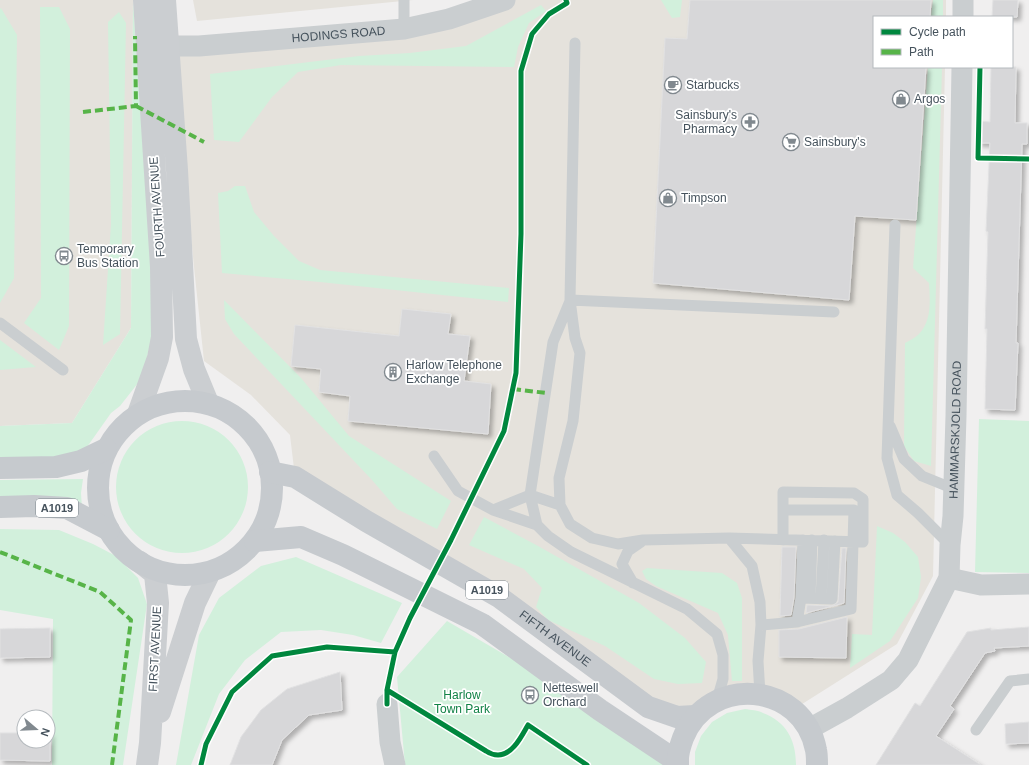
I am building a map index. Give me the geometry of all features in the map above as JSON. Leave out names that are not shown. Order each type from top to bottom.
[{"type":"main road","points":[[180,400],[194,400],[215,405],[236,416],[250,428],[265,451],[270,472],[272,501],[264,525],[255,541],[239,557],[226,566],[209,574],[185,576],[160,572],[140,562],[122,548],[109,530],[100,509],[98,483],[106,449],[116,434],[139,411],[158,404],[180,400]]},
{"type":"main road","points":[[0,468],[56,467],[81,461],[106,449]]},
{"type":"main road","name":"FIFTH AVENUE","points":[[270,472],[295,477],[366,521],[499,597],[648,707],[677,717],[695,716]]},
{"type":"main road","name":"A1019","points":[[0,507],[34,506],[67,508],[109,530]]},
{"type":"main road","name":"A1019","points":[[255,541],[300,537],[343,555],[482,624],[600,710],[678,763]]},
{"type":"main road","points":[[678,763],[682,740],[686,730],[695,716],[705,707],[717,700],[738,694],[760,694],[774,698],[786,704],[799,716],[809,729],[816,750],[817,765]]},
{"type":"street","name":"FOURTH AVENUE","points":[[139,411],[158,358],[162,337],[161,267],[144,0]]},
{"type":"street","name":"FOURTH AVENUE","points":[[164,0],[177,170],[186,339],[194,368],[208,403]]},
{"type":"street","name":"HODINGS ROAD","points":[[168,46],[199,46],[404,29],[449,20],[505,0]]},
{"type":"street","points":[[963,0],[963,16]]},
{"type":"street","name":"HAMMARSKJOLD ROAD","points":[[809,729],[847,708],[891,680],[908,660],[949,578],[954,489],[962,68]]},
{"type":"street","name":"FIRST AVENUE","points":[[140,562],[155,574],[158,603],[150,743],[147,765]]},
{"type":"street","name":"FIRST AVENUE","points":[[150,743],[195,603],[209,574]]},
{"type":"street","points":[[949,578],[981,585],[1029,584]]},
{"type":"street","points":[[387,704],[390,742],[395,765]]},
{"type":"lane","points":[[404,0],[404,29]]},
{"type":"lane","points":[[575,43],[570,300],[575,338],[580,353],[572,421],[559,478],[560,505],[570,524],[592,538],[618,544],[643,540],[729,538],[858,541]]},
{"type":"lane","points":[[895,225],[887,458],[897,495],[918,513],[950,545]]},
{"type":"lane","points":[[570,300],[834,312]]},
{"type":"lane","points":[[537,525],[530,495],[553,342],[570,300]]},
{"type":"lane","points":[[0,323],[64,370]]},
{"type":"lane","points":[[888,420],[904,459],[922,476],[954,489]]},
{"type":"lane","points":[[434,456],[458,491],[493,510],[537,525],[548,536],[571,552],[687,609],[717,634],[723,655],[723,679],[717,700]]},
{"type":"lane","points":[[760,624],[797,622],[851,609],[863,499],[854,493],[783,492],[782,540]]},
{"type":"lane","points":[[493,510],[530,495],[560,505]]},
{"type":"lane","points":[[783,510],[854,510],[858,541]]},
{"type":"lane","points":[[729,538],[752,566],[760,602],[758,661],[760,694]]},
{"type":"lane","points":[[634,584],[622,564],[628,552],[643,540]]},
{"type":"lane","points":[[807,540],[811,598]]},
{"type":"lane","points":[[797,622],[811,598],[830,541]]},
{"type":"lane","points":[[976,730],[1010,681],[1029,679]]},
{"type":"shaded area","points":[[0,0],[133,0],[131,328],[72,423],[0,426]]},
{"type":"shaded area","points":[[193,0],[413,0],[197,21]]},
{"type":"shaded area","points":[[505,0],[946,0],[946,16],[873,16],[873,68],[945,68],[933,576],[897,644],[799,706],[733,695],[677,717],[295,477],[290,435],[251,395],[204,361],[185,172],[168,46],[449,19]]},
{"type":"green space","points":[[133,0],[155,324],[142,378],[120,406],[111,413],[87,447],[64,461],[0,461],[0,426],[72,423],[131,328]]},
{"type":"green space","points":[[661,0],[682,0],[680,17],[672,18]]},
{"type":"green space","points":[[933,0],[943,0],[943,16],[931,16]]},
{"type":"green space","points":[[541,5],[546,11],[529,23],[518,47],[514,67],[341,65],[298,72],[272,97],[239,142],[214,140],[210,74],[359,56],[410,53],[466,46]]},
{"type":"green space","points":[[40,7],[59,7],[70,29],[69,326],[59,350],[24,323],[41,298]]},
{"type":"green space","points":[[1,8],[17,35],[14,278],[0,303],[0,9]]},
{"type":"green space","points":[[119,12],[126,23],[120,334],[103,345],[111,224],[108,22]]},
{"type":"green space","points":[[928,68],[942,68],[931,466],[914,461],[904,446],[905,343],[914,338],[923,329],[928,316],[930,303],[929,283],[913,268]]},
{"type":"green space","points":[[235,186],[245,186],[254,212],[274,236],[299,261],[320,270],[509,288],[508,302],[222,273],[218,193],[228,191]]},
{"type":"green space","points":[[224,300],[301,378],[349,436],[451,501],[437,529],[397,509],[372,480],[234,334],[225,319]]},
{"type":"green space","points":[[0,340],[36,367],[0,370]]},
{"type":"green space","points":[[979,419],[1029,421],[1029,573],[975,572]]},
{"type":"green space","points":[[188,421],[207,426],[219,432],[229,440],[237,450],[243,462],[247,474],[247,500],[243,512],[237,524],[229,534],[219,542],[207,548],[195,552],[176,553],[157,548],[145,542],[135,534],[127,524],[121,512],[117,500],[116,481],[121,462],[127,450],[135,440],[145,432],[157,426],[169,422]]},
{"type":"green space","points":[[83,479],[81,493],[82,508],[0,500],[0,480]]},
{"type":"green space","points":[[484,517],[639,603],[685,638],[706,662],[702,683],[678,684],[654,679],[605,646],[548,620],[536,607],[542,588],[524,569],[469,545]]},
{"type":"green space","points":[[877,526],[893,533],[905,542],[918,557],[921,577],[918,598],[890,641],[850,668],[852,634],[872,635]]},
{"type":"green space","points":[[0,529],[59,530],[93,544],[116,556],[138,578],[147,604],[123,765],[52,765],[52,749],[56,749],[56,709],[52,709],[53,619],[0,610]]},
{"type":"green space","points":[[296,557],[402,603],[381,643],[353,635],[321,630],[281,632],[245,660],[219,694],[191,765],[176,765],[199,635],[219,598],[261,566]]},
{"type":"green space","points":[[647,568],[722,573],[737,583],[742,598],[742,681],[732,681],[728,635],[718,613],[656,586],[646,579],[642,571]]},
{"type":"green space","name":"Harlow Town Park","points":[[447,621],[600,710],[678,765],[405,765],[397,677]]},
{"type":"green space","points":[[745,709],[761,712],[771,717],[784,727],[792,740],[796,756],[796,765],[695,765],[695,752],[701,736],[712,722],[727,713]]},
{"type":"building","name":"Sainsbury's","points":[[690,0],[931,0],[930,16],[873,16],[873,68],[926,68],[916,220],[855,216],[849,300],[653,283],[665,38],[687,39]]},
{"type":"building","points":[[993,0],[1018,0],[1017,17],[992,16]]},
{"type":"building","points":[[1016,67],[1015,123],[1027,123],[1027,144],[1022,144],[1016,343],[1018,343],[1015,410],[985,409],[987,329],[985,329],[988,232],[986,231],[990,143],[978,143],[978,121],[990,122],[991,68]]},
{"type":"building","name":"Harlow Telephone Exchange","points":[[402,309],[451,314],[448,334],[470,336],[464,381],[491,384],[488,434],[348,421],[350,396],[319,392],[321,369],[291,366],[295,325],[399,336]]},
{"type":"building","points":[[782,547],[796,547],[794,597],[791,615],[780,616]]},
{"type":"building","points":[[842,548],[846,548],[844,603],[806,613],[807,605],[832,606],[838,602]]},
{"type":"building","points":[[847,617],[846,658],[779,657],[779,630],[799,629]]},
{"type":"building","points":[[1029,627],[1029,646],[994,648],[995,651],[985,653],[950,706],[954,709],[936,736],[981,765],[876,765],[915,703],[920,706],[967,632],[991,628],[991,630]]},
{"type":"building","points":[[50,628],[50,657],[0,658],[0,629]]},
{"type":"building","points":[[340,672],[342,710],[309,715],[282,740],[272,765],[230,765],[241,737],[261,710],[287,689]]},
{"type":"building","points":[[1029,722],[1029,743],[1006,744],[1005,724]]},
{"type":"building","points":[[0,733],[16,733],[16,749],[50,749],[50,761],[0,760]]},
{"type":"marked path","points":[[83,112],[136,106],[135,36]]},
{"type":"marked path","points":[[136,106],[204,142]]},
{"type":"marked path","points":[[513,389],[546,393]]},
{"type":"marked path","points":[[0,552],[100,592],[131,620],[112,765]]},
{"type":"cycle path","points":[[387,704],[387,690],[395,652],[410,618],[451,540],[504,431],[516,373],[521,234],[521,71],[532,34],[549,14],[567,3],[566,0]]},
{"type":"cycle path","points":[[980,68],[978,158],[1029,159]]},
{"type":"cycle path","points":[[201,765],[206,744],[232,692],[272,656],[327,647],[395,652]]},
{"type":"cycle path","points":[[387,690],[492,754],[503,754],[513,748],[528,725],[587,765]]},
{"type":"place","name":"Starbucks","points":[[673,85]]},
{"type":"place","name":"Argos","points":[[901,99]]},
{"type":"place","name":"Sainsbury's Pharmacy","points":[[750,122]]},
{"type":"place","name":"Sainsbury's","points":[[791,142]]},
{"type":"place","name":"Timpson","points":[[668,198]]},
{"type":"place","name":"Temporary Bus Station","points":[[64,256]]},
{"type":"place","name":"Harlow Telephone Exchange","points":[[393,372]]},
{"type":"place","name":"Netteswell Orchard","points":[[530,695]]}]
